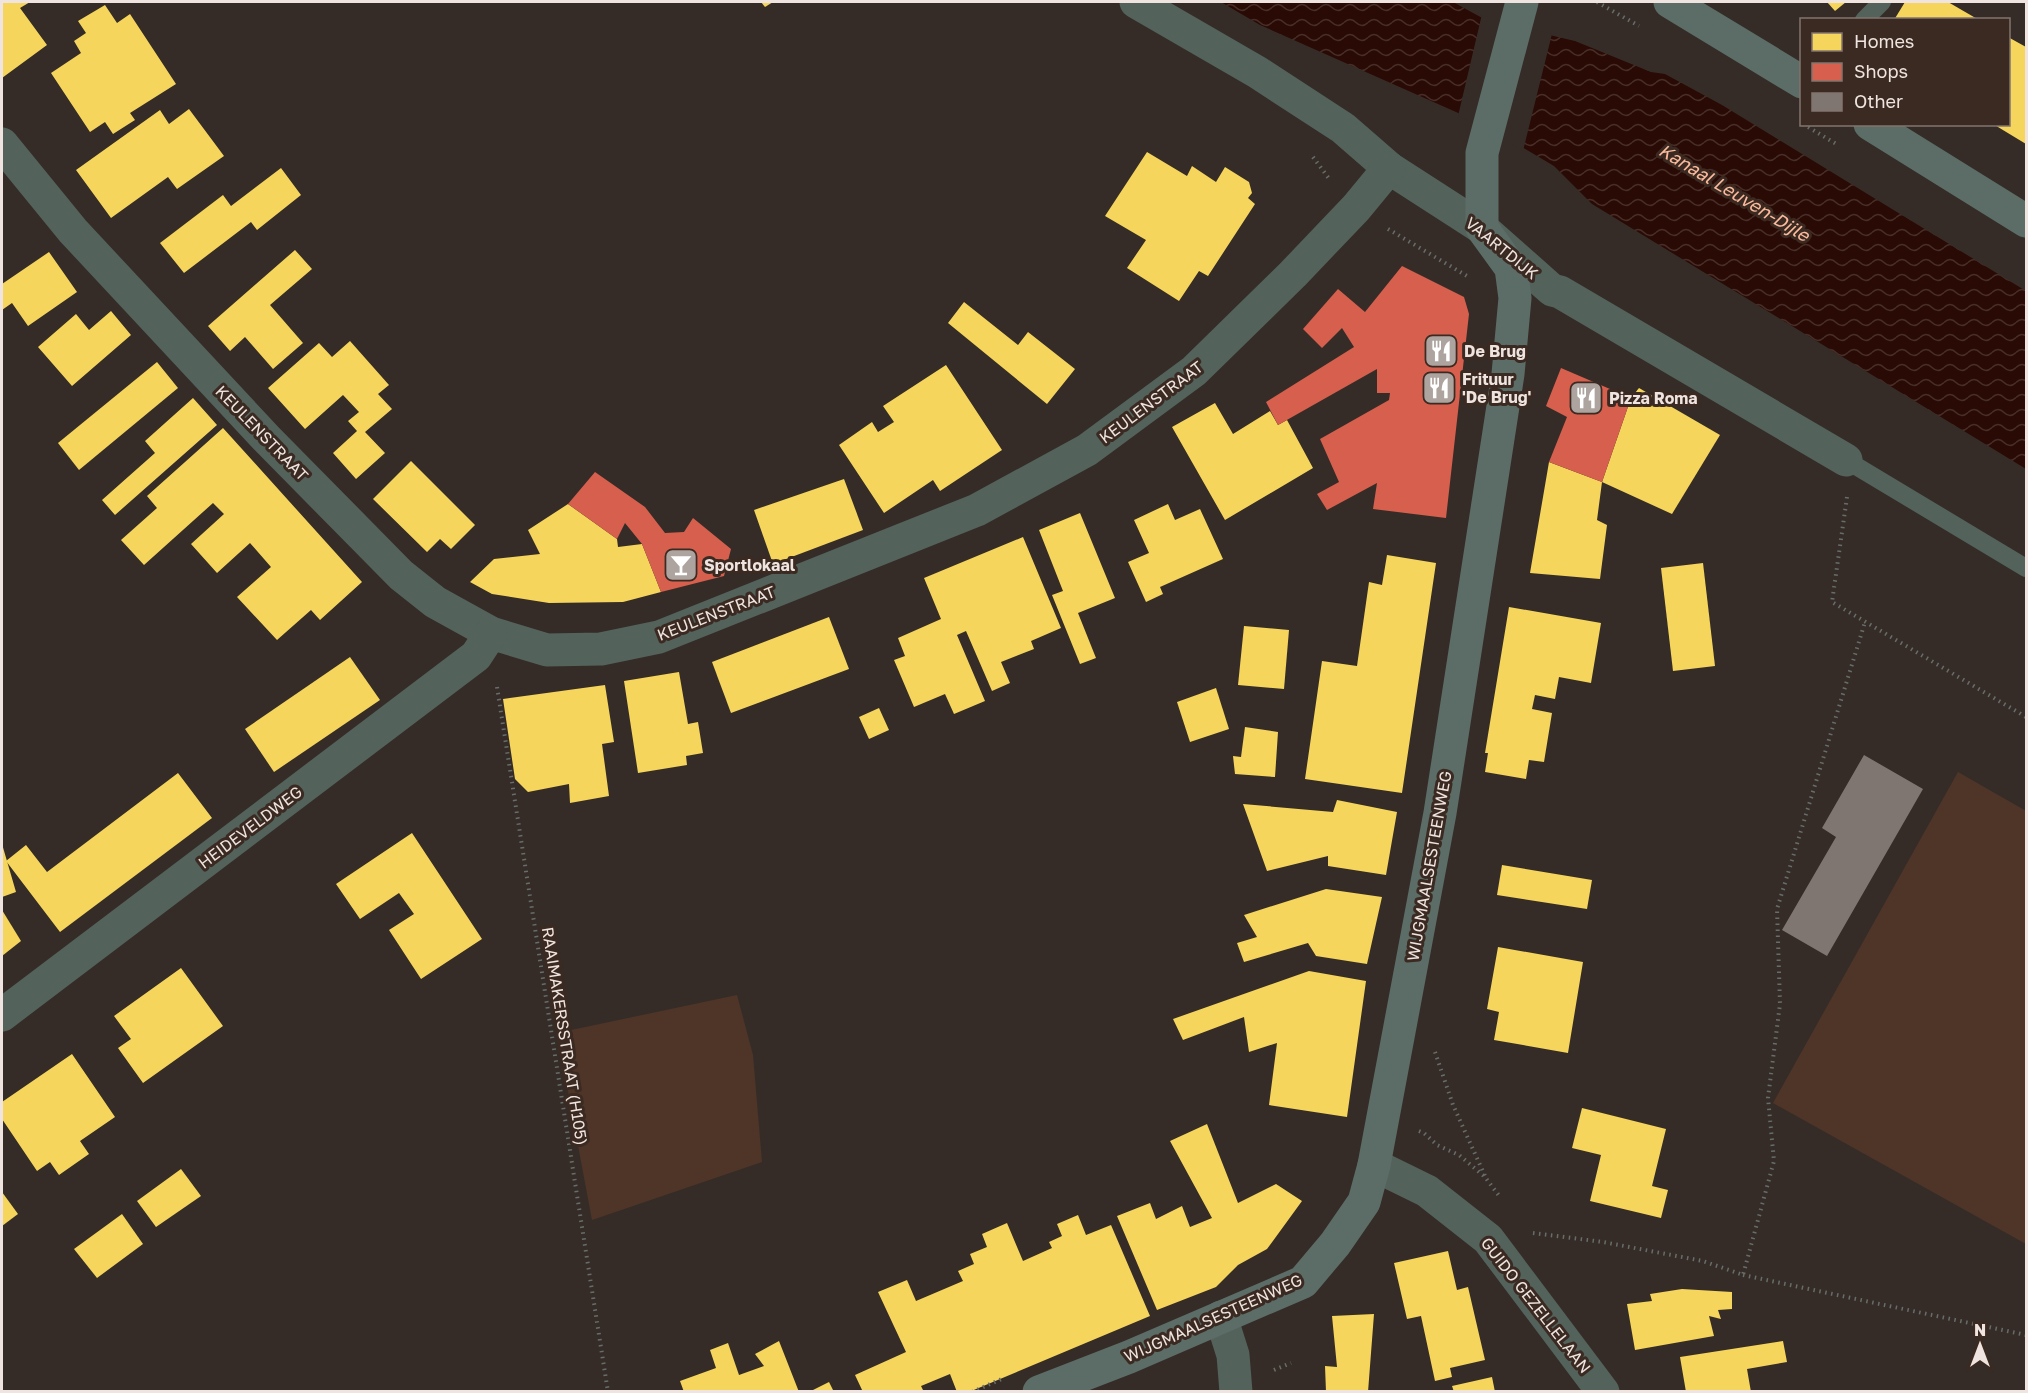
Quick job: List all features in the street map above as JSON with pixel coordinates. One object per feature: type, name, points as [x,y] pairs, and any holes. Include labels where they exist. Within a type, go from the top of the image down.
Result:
[{"type":"street","name":"VAARTDIJK","points":[[1136,2],[1257,72],[1343,128],[1389,168],[1482,228],[1552,290],[1560,292],[1846,460]]},
{"type":"street","points":[[1482,228],[1482,153],[1522,2]]},
{"type":"street","points":[[1670,2],[1800,81]]},
{"type":"street","points":[[1873,126],[2026,221]]},
{"type":"street","name":"KEULENSTRAAT","points":[[2,144],[81,240],[266,438],[401,575],[435,602],[491,633],[547,650],[601,649],[659,637],[976,510],[1087,450],[1194,372],[1301,266],[1356,208],[1389,168]]},
{"type":"street","name":"WIJGMAALSESTEENWEG","points":[[1039,1392],[1129,1357],[1303,1282],[1335,1244],[1364,1202],[1374,1165],[1440,813],[1508,374],[1515,298],[1511,268],[1482,228]]},
{"type":"street","name":"HEIDEVELDWEG","points":[[2,1015],[476,656],[491,633]]},
{"type":"street","name":"GUIDO GEZELLELAAN","points":[[1374,1165],[1427,1191],[1488,1239],[1603,1392]]},
{"type":"street","points":[[1221,1317],[1233,1355],[1236,1392]]},
{"type":"lane","points":[[1866,18],[1882,2]]},
{"type":"lane","points":[[1846,460],[2026,568]]},
{"type":"path","points":[[1386,228],[1474,280]]},
{"type":"path","points":[[1846,460],[1847,501],[1832,602],[2026,717]]},
{"type":"path","points":[[1743,1275],[1774,1161],[1768,1098],[1780,1004],[1777,909],[1865,622]]},
{"type":"path","name":"RAAIMAKERSSTRAAT (H105)","points":[[497,685],[608,1392]]},
{"type":"path","points":[[1432,1041],[1453,1105],[1485,1177]]},
{"type":"path","points":[[1488,1239],[1532,1233],[1603,1242],[1703,1261],[1743,1275],[2026,1335]]},
{"type":"shaded area","points":[[1958,772],[2026,811],[2026,1244],[1773,1103]]},
{"type":"shaded area","points":[[737,995],[753,1055],[762,1162],[592,1220],[557,1033]]},
{"type":"water","name":"Kanaal Leuven-Dijle","points":[[1221,2],[1453,2],[1486,20],[1575,41],[1651,72],[1665,74],[1722,105],[2026,291],[2026,469],[1592,204],[1554,166],[1483,124],[1260,25]]},
{"type":"pier","points":[[1482,14],[1552,34],[1523,151],[1482,126],[1458,116]]},
{"type":"building: Homes","points":[[2,2],[30,2],[20,8],[47,45],[2,78]]},
{"type":"building: Homes","points":[[761,2],[773,2],[765,7]]},
{"type":"building: Homes","points":[[1827,2],[1846,2],[1835,11]]},
{"type":"building: Homes","points":[[1905,2],[1948,2],[1976,18],[1895,18]]},
{"type":"building: Homes","points":[[105,5],[117,23],[130,14],[176,84],[130,113],[135,120],[113,134],[105,122],[90,132],[51,73],[81,53],[74,41],[86,33],[78,21]]},
{"type":"building: Homes","points":[[2010,38],[2026,47],[2026,144],[1996,126],[2010,126]]},
{"type":"building: Homes","points":[[189,109],[224,156],[177,189],[168,177],[111,218],[76,170],[160,110],[169,124]]},
{"type":"building: Homes","points":[[1147,152],[1187,176],[1192,166],[1216,182],[1225,167],[1249,182],[1252,193],[1248,198],[1255,204],[1208,276],[1199,271],[1179,301],[1127,268],[1146,240],[1105,216]]},
{"type":"building: Homes","points":[[281,168],[301,195],[257,230],[251,222],[184,273],[160,243],[223,195],[231,206]]},
{"type":"building: Homes","points":[[295,250],[312,269],[270,305],[303,343],[273,369],[245,337],[230,351],[208,326]]},
{"type":"building: Homes","points":[[49,252],[77,292],[28,326],[12,303],[2,310],[2,284]]},
{"type":"building: Homes","points":[[964,302],[1018,345],[1028,332],[1075,369],[1047,404],[948,323]]},
{"type":"building: Homes","points":[[111,311],[131,335],[72,386],[38,347],[76,314],[89,330]]},
{"type":"building: Homes","points":[[350,341],[389,385],[378,394],[392,409],[365,432],[385,453],[356,479],[333,453],[357,431],[348,421],[359,412],[343,395],[305,429],[268,388],[319,343],[332,357]]},
{"type":"building: Homes","points":[[157,362],[178,388],[79,470],[58,443]]},
{"type":"building: Homes","points":[[946,365],[1002,450],[940,491],[933,480],[884,513],[839,445],[872,422],[878,432],[894,422],[883,406]]},
{"type":"building: Homes","points":[[1639,388],[1720,435],[1672,514],[1602,482],[1631,398]]},
{"type":"building: Homes","points":[[193,398],[217,425],[115,515],[102,500],[155,453],[145,441]]},
{"type":"building: Homes","points":[[1215,403],[1233,434],[1270,411],[1278,425],[1287,420],[1313,468],[1225,520],[1172,427]]},
{"type":"building: Homes","points":[[223,428],[362,582],[320,620],[311,610],[277,640],[237,597],[271,567],[250,543],[217,573],[191,544],[224,514],[213,503],[144,565],[121,540],[157,508],[147,496]]},
{"type":"building: Homes","points":[[411,461],[475,525],[451,549],[440,539],[427,552],[373,499]]},
{"type":"building: Homes","points":[[1549,462],[1602,482],[1597,520],[1607,525],[1600,579],[1530,573]]},
{"type":"building: Homes","points":[[844,479],[863,530],[773,564],[754,510]]},
{"type":"building: Homes","points":[[568,504],[617,539],[618,547],[642,544],[661,592],[623,602],[549,603],[492,594],[470,582],[494,559],[540,554],[528,530]]},
{"type":"building: Homes","points":[[1168,504],[1175,520],[1200,509],[1223,559],[1160,587],[1163,594],[1146,602],[1128,562],[1149,553],[1134,520]]},
{"type":"building: Homes","points":[[1080,513],[1115,598],[1078,613],[1096,658],[1080,664],[1052,595],[1063,591],[1039,530]]},
{"type":"building: Homes","points":[[1023,537],[1061,628],[1031,641],[1034,649],[1001,662],[1010,683],[992,691],[966,631],[957,635],[985,701],[954,714],[945,694],[914,707],[894,660],[905,656],[898,638],[941,619],[924,578]]},
{"type":"building: Homes","points":[[1387,555],[1436,563],[1402,793],[1305,779],[1322,661],[1357,666],[1369,582],[1382,585]]},
{"type":"building: Homes","points":[[1703,563],[1715,666],[1673,671],[1661,568]]},
{"type":"building: Homes","points":[[1509,607],[1601,623],[1591,683],[1559,677],[1555,699],[1535,695],[1532,709],[1552,713],[1544,762],[1529,760],[1526,779],[1485,772],[1488,753],[1485,753]]},
{"type":"building: Homes","points":[[829,617],[849,669],[731,713],[712,662]]},
{"type":"building: Homes","points":[[1244,626],[1289,630],[1284,689],[1238,685]]},
{"type":"building: Homes","points":[[350,657],[380,700],[274,772],[245,729]]},
{"type":"building: Homes","points":[[679,672],[688,724],[698,722],[703,753],[686,756],[687,765],[638,773],[624,681]]},
{"type":"building: Homes","points":[[605,685],[614,742],[602,744],[609,796],[570,803],[569,784],[528,792],[515,779],[503,699]]},
{"type":"building: Homes","points":[[1216,688],[1229,729],[1190,742],[1177,702]]},
{"type":"building: Homes","points":[[879,708],[889,730],[869,739],[859,717]]},
{"type":"building: Homes","points":[[1245,727],[1278,732],[1275,777],[1235,774],[1233,756],[1241,757]]},
{"type":"building: Homes","points":[[178,773],[212,818],[60,932],[6,861],[26,845],[47,872]]},
{"type":"building: Homes","points":[[1337,800],[1397,812],[1386,875],[1328,866],[1328,856],[1267,871],[1243,804],[1333,812]]},
{"type":"building: Homes","points":[[412,833],[482,939],[421,979],[389,930],[414,914],[399,893],[360,919],[336,884]]},
{"type":"building: Homes","points":[[2,844],[16,892],[2,897]]},
{"type":"building: Homes","points":[[1502,865],[1592,880],[1587,909],[1497,895]]},
{"type":"building: Homes","points":[[1326,889],[1382,897],[1367,964],[1316,956],[1308,943],[1244,962],[1237,943],[1257,937],[1244,915]]},
{"type":"building: Homes","points":[[2,910],[21,941],[2,956]]},
{"type":"building: Homes","points":[[1498,947],[1583,962],[1568,1053],[1494,1040],[1499,1012],[1487,1009]]},
{"type":"building: Homes","points":[[181,968],[223,1026],[143,1083],[118,1048],[131,1039],[114,1016]]},
{"type":"building: Homes","points":[[1309,971],[1366,981],[1347,1117],[1269,1105],[1277,1043],[1249,1052],[1244,1017],[1183,1040],[1173,1019]]},
{"type":"building: Homes","points":[[72,1054],[115,1117],[80,1141],[89,1154],[59,1175],[50,1162],[37,1171],[2,1119],[2,1102]]},
{"type":"building: Homes","points":[[1582,1108],[1666,1129],[1652,1186],[1668,1190],[1661,1218],[1590,1201],[1601,1155],[1572,1148]]},
{"type":"building: Homes","points":[[1207,1124],[1238,1203],[1276,1184],[1302,1201],[1267,1249],[1238,1265],[1216,1287],[1157,1310],[1117,1216],[1150,1203],[1156,1219],[1182,1206],[1190,1227],[1212,1218],[1170,1141]]},
{"type":"building: Homes","points":[[181,1169],[201,1196],[156,1227],[137,1201]]},
{"type":"building: Homes","points":[[2,1192],[18,1214],[2,1226]]},
{"type":"building: Homes","points":[[122,1214],[143,1244],[97,1278],[74,1249]]},
{"type":"building: Homes","points":[[1078,1215],[1086,1235],[1111,1225],[1150,1316],[969,1392],[957,1392],[950,1374],[921,1386],[924,1392],[863,1392],[855,1375],[906,1352],[878,1292],[907,1280],[916,1301],[963,1281],[958,1271],[974,1264],[970,1254],[987,1247],[982,1234],[1007,1223],[1023,1261],[1052,1248],[1049,1242],[1062,1236],[1057,1224]]},
{"type":"building: Homes","points":[[1448,1251],[1457,1290],[1468,1287],[1485,1360],[1450,1368],[1452,1377],[1435,1381],[1421,1316],[1407,1319],[1394,1263]]},
{"type":"building: Homes","points":[[1682,1289],[1732,1292],[1732,1309],[1718,1310],[1721,1319],[1709,1316],[1714,1336],[1635,1350],[1627,1304],[1652,1301],[1650,1294]]},
{"type":"building: Homes","points":[[1374,1314],[1368,1392],[1326,1392],[1325,1366],[1337,1367],[1332,1316]]},
{"type":"building: Homes","points":[[779,1341],[799,1392],[684,1392],[680,1381],[716,1368],[710,1350],[728,1343],[739,1375],[764,1366],[755,1354]]},
{"type":"building: Homes","points":[[1783,1341],[1787,1362],[1747,1369],[1751,1392],[1686,1392],[1680,1357]]},
{"type":"building: Homes","points":[[1492,1377],[1495,1392],[1454,1392],[1452,1386]]},
{"type":"building: Homes","points":[[829,1382],[834,1392],[809,1392]]},
{"type":"building: Shops","points":[[1402,266],[1464,297],[1469,314],[1446,518],[1373,509],[1377,483],[1327,510],[1317,494],[1339,482],[1320,439],[1389,400],[1390,393],[1377,393],[1377,369],[1278,425],[1266,402],[1354,347],[1342,328],[1322,348],[1303,329],[1338,289],[1365,312]]},
{"type":"building: Shops","points":[[1561,368],[1631,398],[1602,482],[1549,462],[1567,417],[1546,406]]},
{"type":"building: Shops","points":[[595,472],[645,507],[665,533],[684,532],[693,518],[731,549],[724,576],[661,592],[642,544],[625,523],[617,539],[568,504]]},
{"type":"building: Other","points":[[1864,755],[1923,789],[1827,956],[1782,930],[1836,837],[1822,828]]},
{"type":"place","name":"De Brug","points":[[1441,351]]},
{"type":"place","name":"Frituur 'De Brug'","points":[[1439,388]]},
{"type":"place","name":"Pizza Roma","points":[[1586,398]]},
{"type":"place","name":"Sportlokaal","points":[[681,565]]}]
